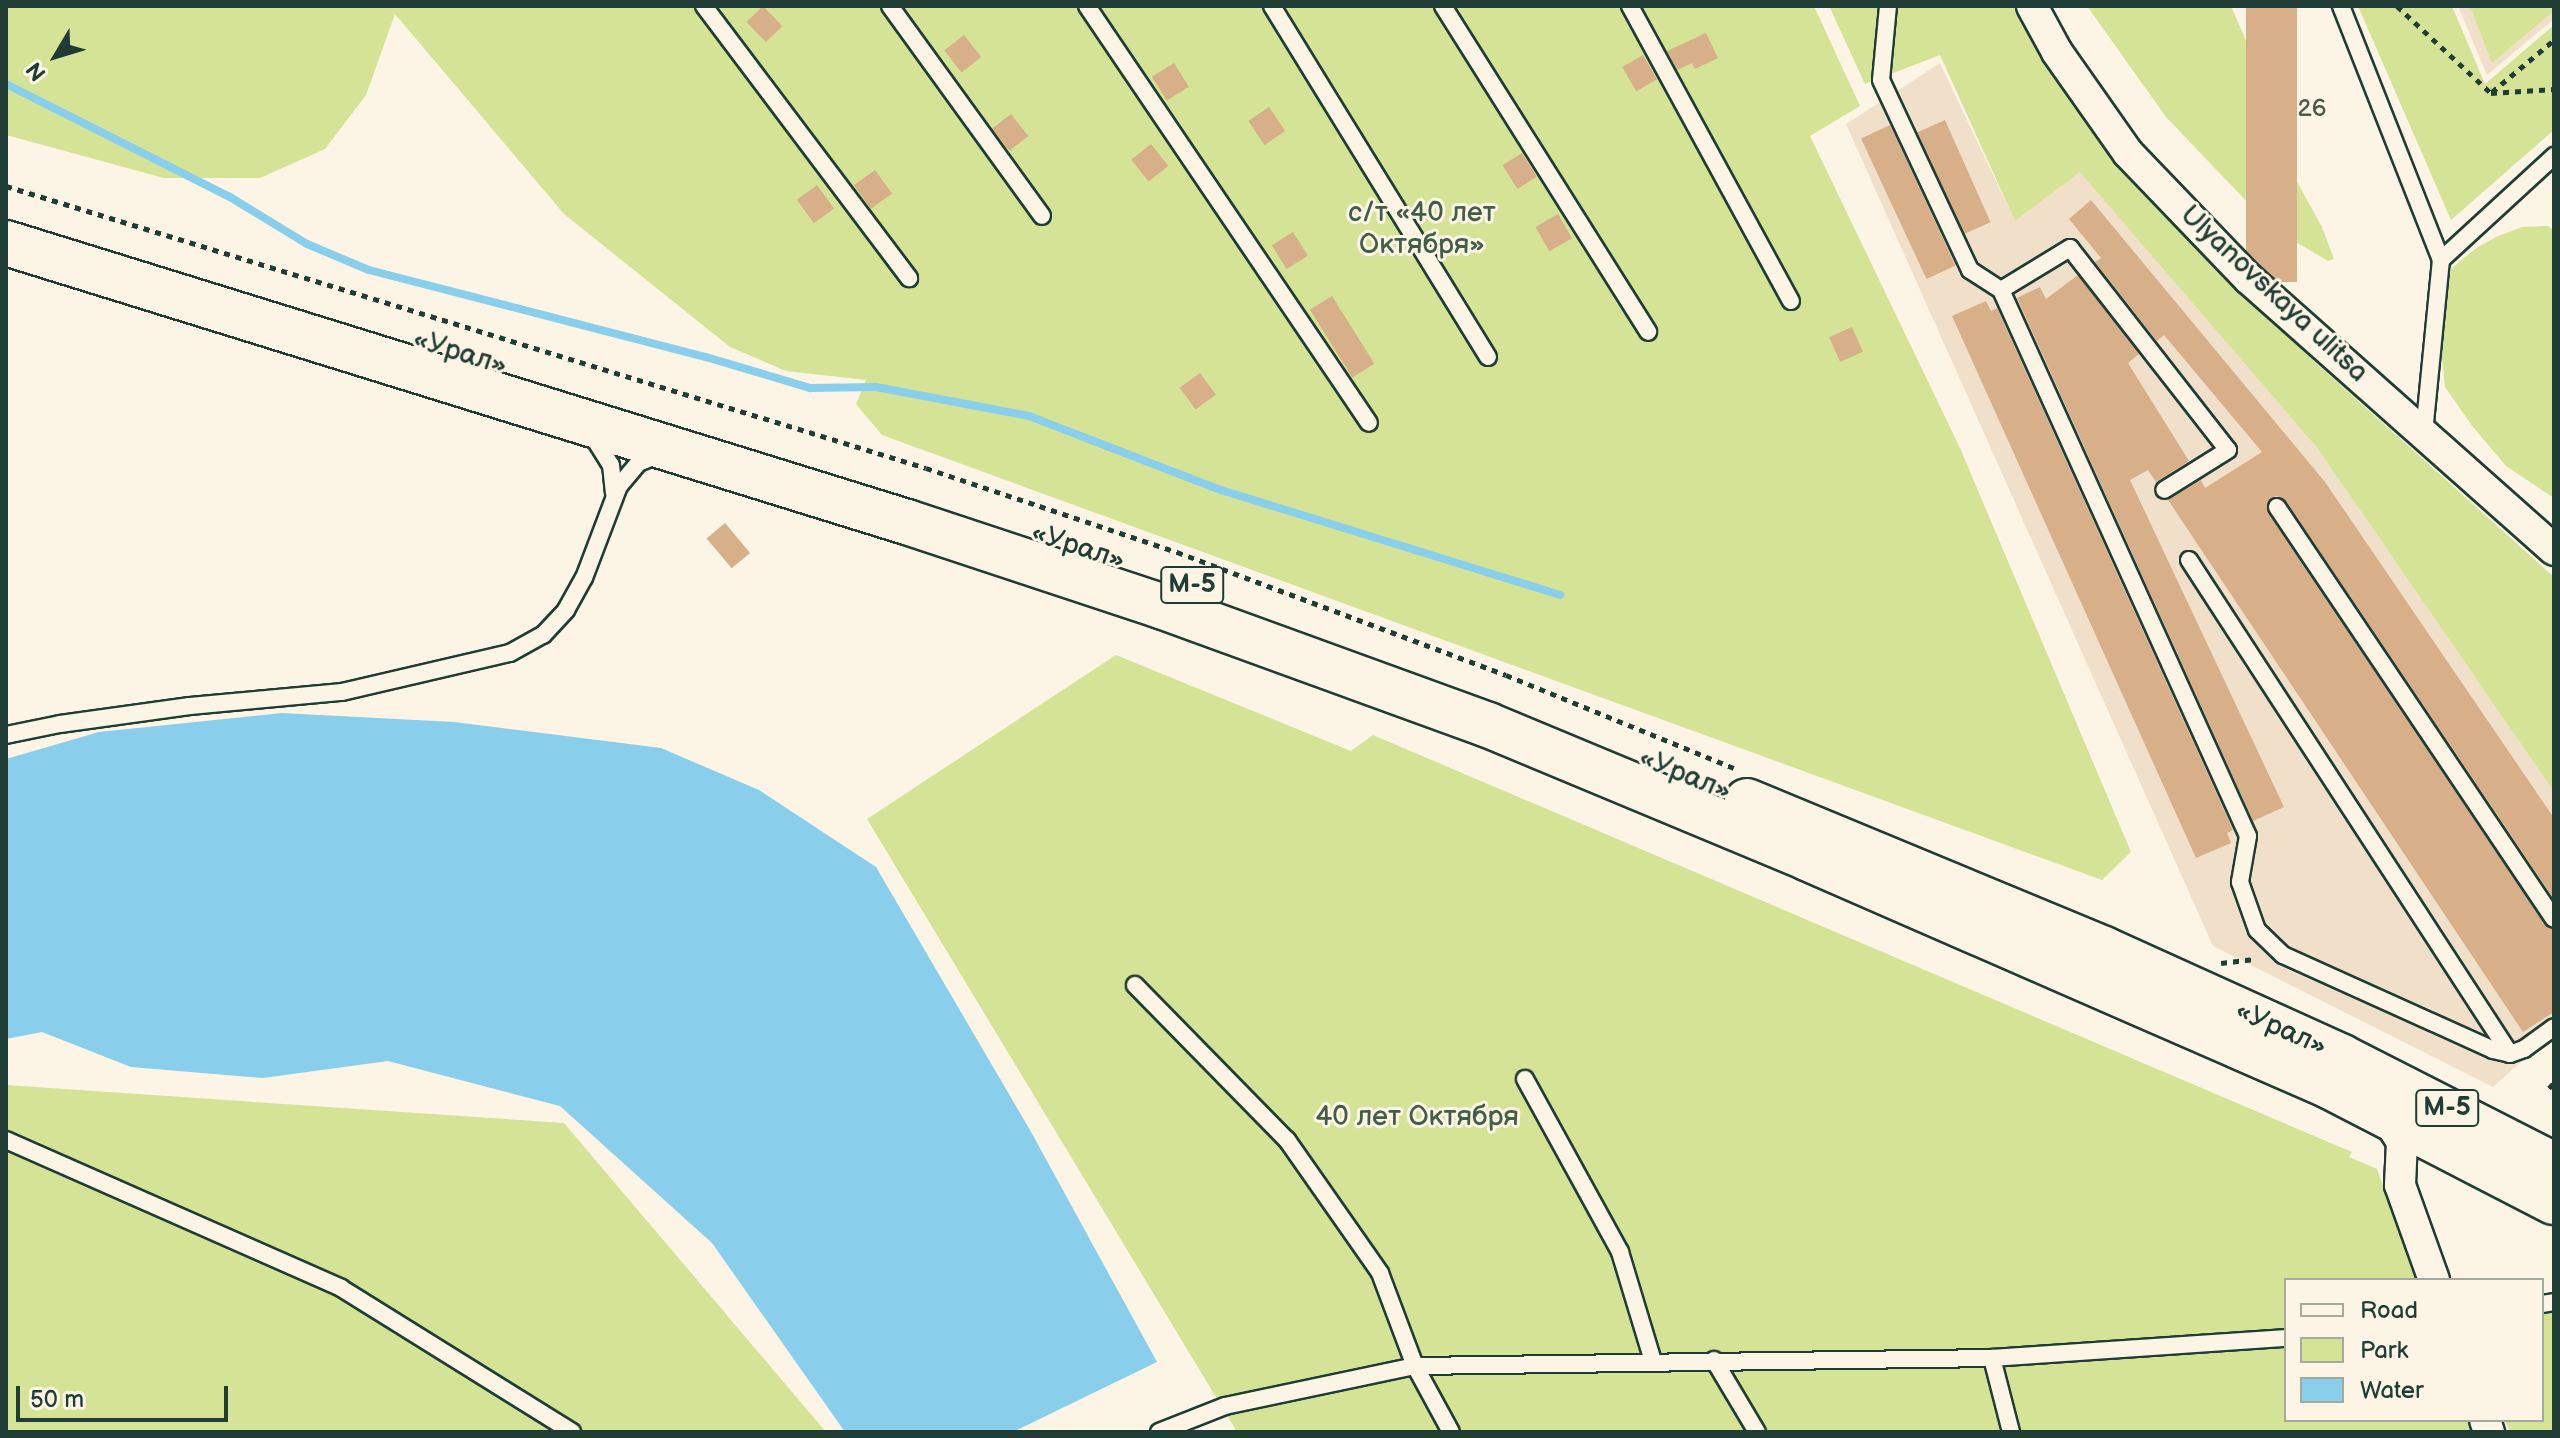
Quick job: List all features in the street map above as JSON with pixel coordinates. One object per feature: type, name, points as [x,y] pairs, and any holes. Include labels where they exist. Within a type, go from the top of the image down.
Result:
[{"type":"highway","name":"«Урал»","points":[[6,212],[918,494],[1169,577],[1514,704],[2104,949],[2336,1071]]},
{"type":"highway","name":"«Урал»","points":[[6,243],[686,454],[1161,606],[1488,725],[1807,858],[2336,1071]]},
{"type":"highway","name":"М-5","points":[[2336,1071],[2382,1111],[2451,1146],[2549,1175]]},
{"type":"highway","name":"М-5","points":[[2336,1071],[2549,1175]]},
{"type":"street","name":"Ulyanovskaya ulitsa","points":[[2032,6],[2057,52],[2128,153],[2249,279],[2554,550]]},
{"type":"street","points":[[2382,1111],[2391,1120],[2402,1142],[2402,1194],[2433,1278]]},
{"type":"street","points":[[2401,1175],[2409,1159],[2422,1148],[2435,1144],[2451,1146]]},
{"type":"lane","points":[[704,6],[909,278]]},
{"type":"lane","points":[[890,6],[1042,216]]},
{"type":"lane","points":[[1087,6],[1369,423]]},
{"type":"lane","points":[[1272,6],[1488,357]]},
{"type":"lane","points":[[1443,6],[1648,332]]},
{"type":"lane","points":[[1630,6],[1791,301]]},
{"type":"lane","points":[[1888,6],[1881,80],[1970,270],[2001,290],[2248,836],[2240,882],[2257,930],[2283,955],[2472,1041],[2510,1054],[2524,1049],[2554,1027]]},
{"type":"lane","points":[[2341,6],[2441,260],[2424,433]]},
{"type":"lane","points":[[2441,260],[2554,156]]},
{"type":"lane","points":[[2001,290],[2070,248],[2228,450],[2164,490]]},
{"type":"lane","points":[[567,417],[588,431],[607,455],[614,473],[613,499]]},
{"type":"lane","points":[[6,735],[60,724],[190,706],[342,692],[510,653],[543,635],[566,610],[584,578],[613,499],[624,478],[638,463],[657,455],[686,454]]},
{"type":"lane","points":[[2277,507],[2554,919]]},
{"type":"lane","points":[[2189,560],[2510,1054]]},
{"type":"lane","points":[[1135,985],[1287,1140],[1380,1273],[1415,1366],[1451,1432]]},
{"type":"lane","points":[[1525,1079],[1620,1252],[1653,1361]]},
{"type":"lane","points":[[6,1140],[341,1288],[572,1432]]},
{"type":"lane","points":[[1159,1432],[1225,1406],[1415,1366],[1992,1358],[2284,1338]]},
{"type":"lane","points":[[1992,1358],[2011,1432]]},
{"type":"lane","points":[[1714,1360],[1757,1432]]},
{"type":"path","points":[[2397,6],[2491,93],[2554,89]]},
{"type":"path","points":[[2491,93],[2554,40]]},
{"type":"shaded area","points":[[2458,6],[2554,6],[2554,19],[2487,75]]},
{"type":"shaded area","points":[[1940,63],[2015,221],[2080,171],[2318,449],[2554,792],[2554,1033],[2493,1087],[2213,946],[1846,124]]},
{"type":"green space","name":"с/т «40 лет Октября»","points":[[6,6],[1814,6],[1860,106],[1810,136],[1960,448],[2131,852],[2102,880],[882,435],[856,404],[866,380],[786,371],[730,347],[564,214],[395,14],[366,95],[325,149],[260,178],[164,178],[6,135]]},
{"type":"green space","points":[[1829,6],[2022,6],[2111,149],[2316,363],[2554,577],[2554,792],[2318,449],[2080,172],[2015,221],[1940,55],[1865,84]]},
{"type":"green space","points":[[2087,6],[2231,6],[2267,89],[2296,180],[2322,227],[2334,259],[2328,261],[2272,228],[2166,117]]},
{"type":"green space","points":[[2358,6],[2452,6],[2485,84],[2554,25],[2554,130],[2451,220]]},
{"type":"green space","points":[[2470,6],[2554,6],[2554,11],[2492,63]]},
{"type":"green space","points":[[2548,226],[2554,231],[2554,498],[2506,466],[2473,427],[2445,387],[2440,339],[2451,269],[2496,237],[2522,227]]},
{"type":"green space","name":"40 лет Октября","points":[[1116,655],[1351,751],[1373,735],[2352,1152],[2349,1157],[2377,1169],[2416,1278],[2284,1278],[2284,1422],[2468,1422],[2472,1432],[1237,1432],[867,819]]},
{"type":"green space","points":[[6,1085],[564,1123],[826,1432],[6,1432]]},
{"type":"green space","points":[[2554,1312],[2554,1432],[2510,1432],[2506,1422],[2544,1422],[2544,1314]]},
{"type":"water","points":[[282,713],[454,722],[661,748],[759,790],[876,867],[1030,1130],[1157,1362],[1013,1432],[845,1432],[712,1243],[560,1106],[388,1061],[263,1078],[131,1067],[42,1032],[6,1039],[6,759],[99,732]]},
{"type":"building","points":[[763,6],[782,26],[766,42],[746,22]]},
{"type":"building","points":[[2246,6],[2297,6],[2297,282],[2246,282]]},
{"type":"building","points":[[1706,33],[1718,58],[1695,69],[1692,63],[1677,70],[1667,51]]},
{"type":"building","points":[[964,35],[981,57],[962,72],[944,50]]},
{"type":"building","points":[[1643,55],[1657,79],[1636,91],[1622,67]]},
{"type":"building","points":[[1174,63],[1189,87],[1167,101],[1152,77]]},
{"type":"building","points":[[1269,107],[1285,131],[1264,145],[1248,121]]},
{"type":"building","points":[[1011,114],[1028,136],[1009,151],[992,129]]},
{"type":"building","points":[[1945,120],[1991,222],[1963,235],[1918,132]]},
{"type":"building","points":[[1890,125],[1956,265],[1927,279],[1861,139]]},
{"type":"building","points":[[1151,144],[1168,166],[1149,181],[1131,159]]},
{"type":"building","points":[[1522,153],[1537,177],[1517,189],[1502,165]]},
{"type":"building","points":[[875,170],[892,193],[871,209],[854,185]]},
{"type":"building","points":[[817,185],[834,208],[814,223],[797,200]]},
{"type":"building","points":[[2091,200],[2325,482],[2554,818],[2554,899],[2286,501],[2277,496],[2270,498],[2268,513],[2545,925],[2554,930],[2554,1012],[2523,1032],[2168,500],[2201,480],[2205,488],[2262,452],[2164,335],[2157,341],[2095,262],[2101,258],[2069,219]]},
{"type":"building","points":[[1558,214],[1572,238],[1549,251],[1535,227]]},
{"type":"building","points":[[1293,232],[1308,256],[1287,269],[1272,245]]},
{"type":"building","points":[[2078,275],[2139,354],[2128,363],[2189,461],[2156,482],[2148,470],[2130,480],[2284,807],[2253,821],[2017,298],[2040,287],[2046,299]]},
{"type":"building","points":[[1332,296],[1374,364],[1352,378],[1310,310]]},
{"type":"building","points":[[1986,301],[1991,311],[1997,308],[2233,830],[2227,833],[2231,843],[2196,858],[1952,316]]},
{"type":"building","points":[[1852,327],[1863,352],[1840,362],[1829,337]]},
{"type":"building","points":[[1200,373],[1216,395],[1196,410],[1180,388]]},
{"type":"building","points":[[725,523],[750,553],[732,568],[707,538]]},
{"type":"waterway","points":[[6,84],[230,197],[307,244],[369,270],[706,357],[810,388],[876,387],[1029,416],[1221,490],[1560,595]]}]
